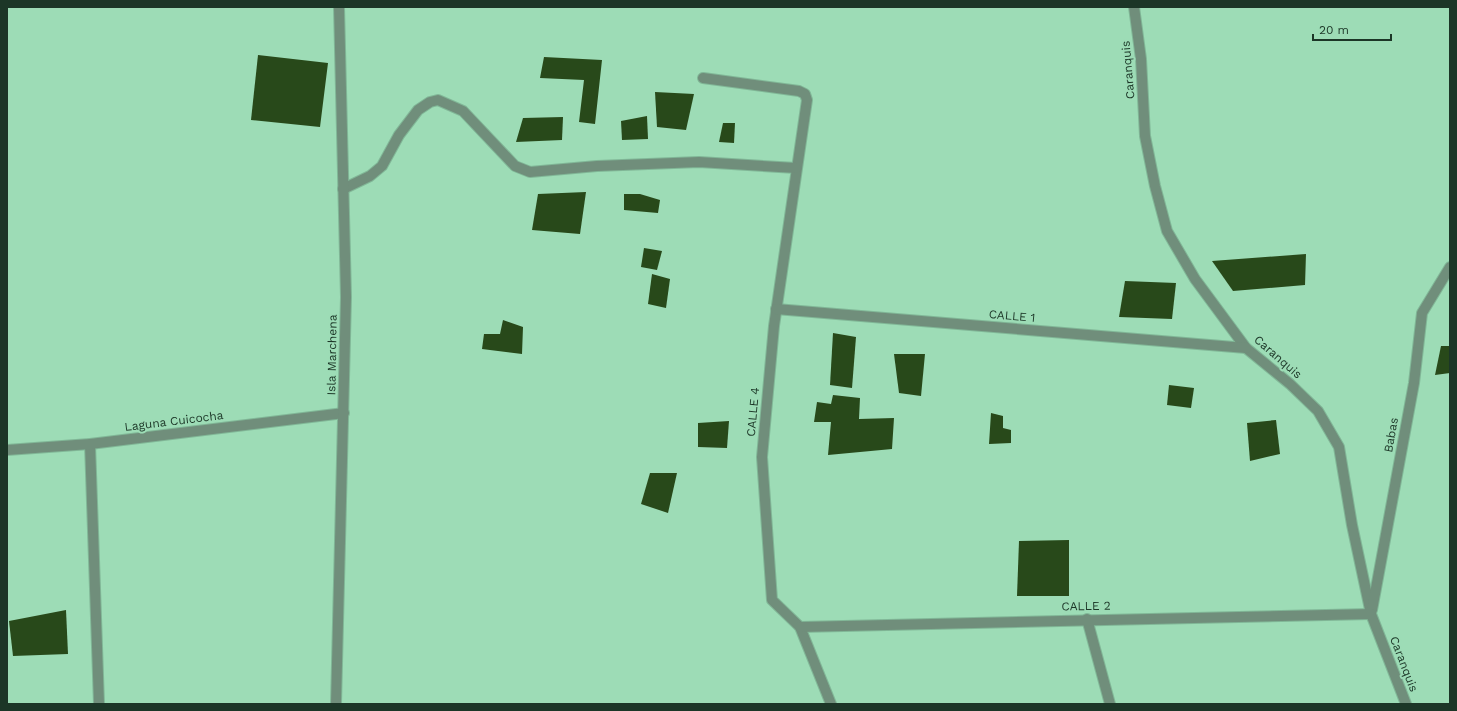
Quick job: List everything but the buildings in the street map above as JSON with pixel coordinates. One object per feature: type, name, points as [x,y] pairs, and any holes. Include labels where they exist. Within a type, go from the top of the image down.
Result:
[{"type":"street","name":"Isla Marchena","points":[[336,704],[346,297],[342,189],[339,7]]},
{"type":"street","name":"Caranquis","points":[[1134,7],[1141,59],[1145,136],[1155,186],[1167,231],[1195,279],[1246,348],[1290,384],[1318,411],[1339,447],[1352,525],[1371,614],[1406,704]]},
{"type":"street","name":"CALLE 4","points":[[703,78],[799,91],[805,94],[807,100],[776,309],[762,457],[772,600],[800,626],[831,704]]},
{"type":"street","points":[[342,189],[370,176],[382,166],[399,135],[418,110],[430,102],[438,100],[464,111],[515,166],[530,172],[597,166],[699,162],[796,168]]},
{"type":"street","name":"Babas","points":[[1371,614],[1414,383],[1422,313],[1450,267]]},
{"type":"street","name":"CALLE 1","points":[[776,309],[1246,348]]},
{"type":"street","name":"Laguna Cuicocha","points":[[7,450],[90,444],[344,413]]},
{"type":"street","points":[[90,444],[99,704]]},
{"type":"street","name":"CALLE 2","points":[[800,626],[1371,614]]},
{"type":"street","points":[[1087,619],[1110,704]]}]
